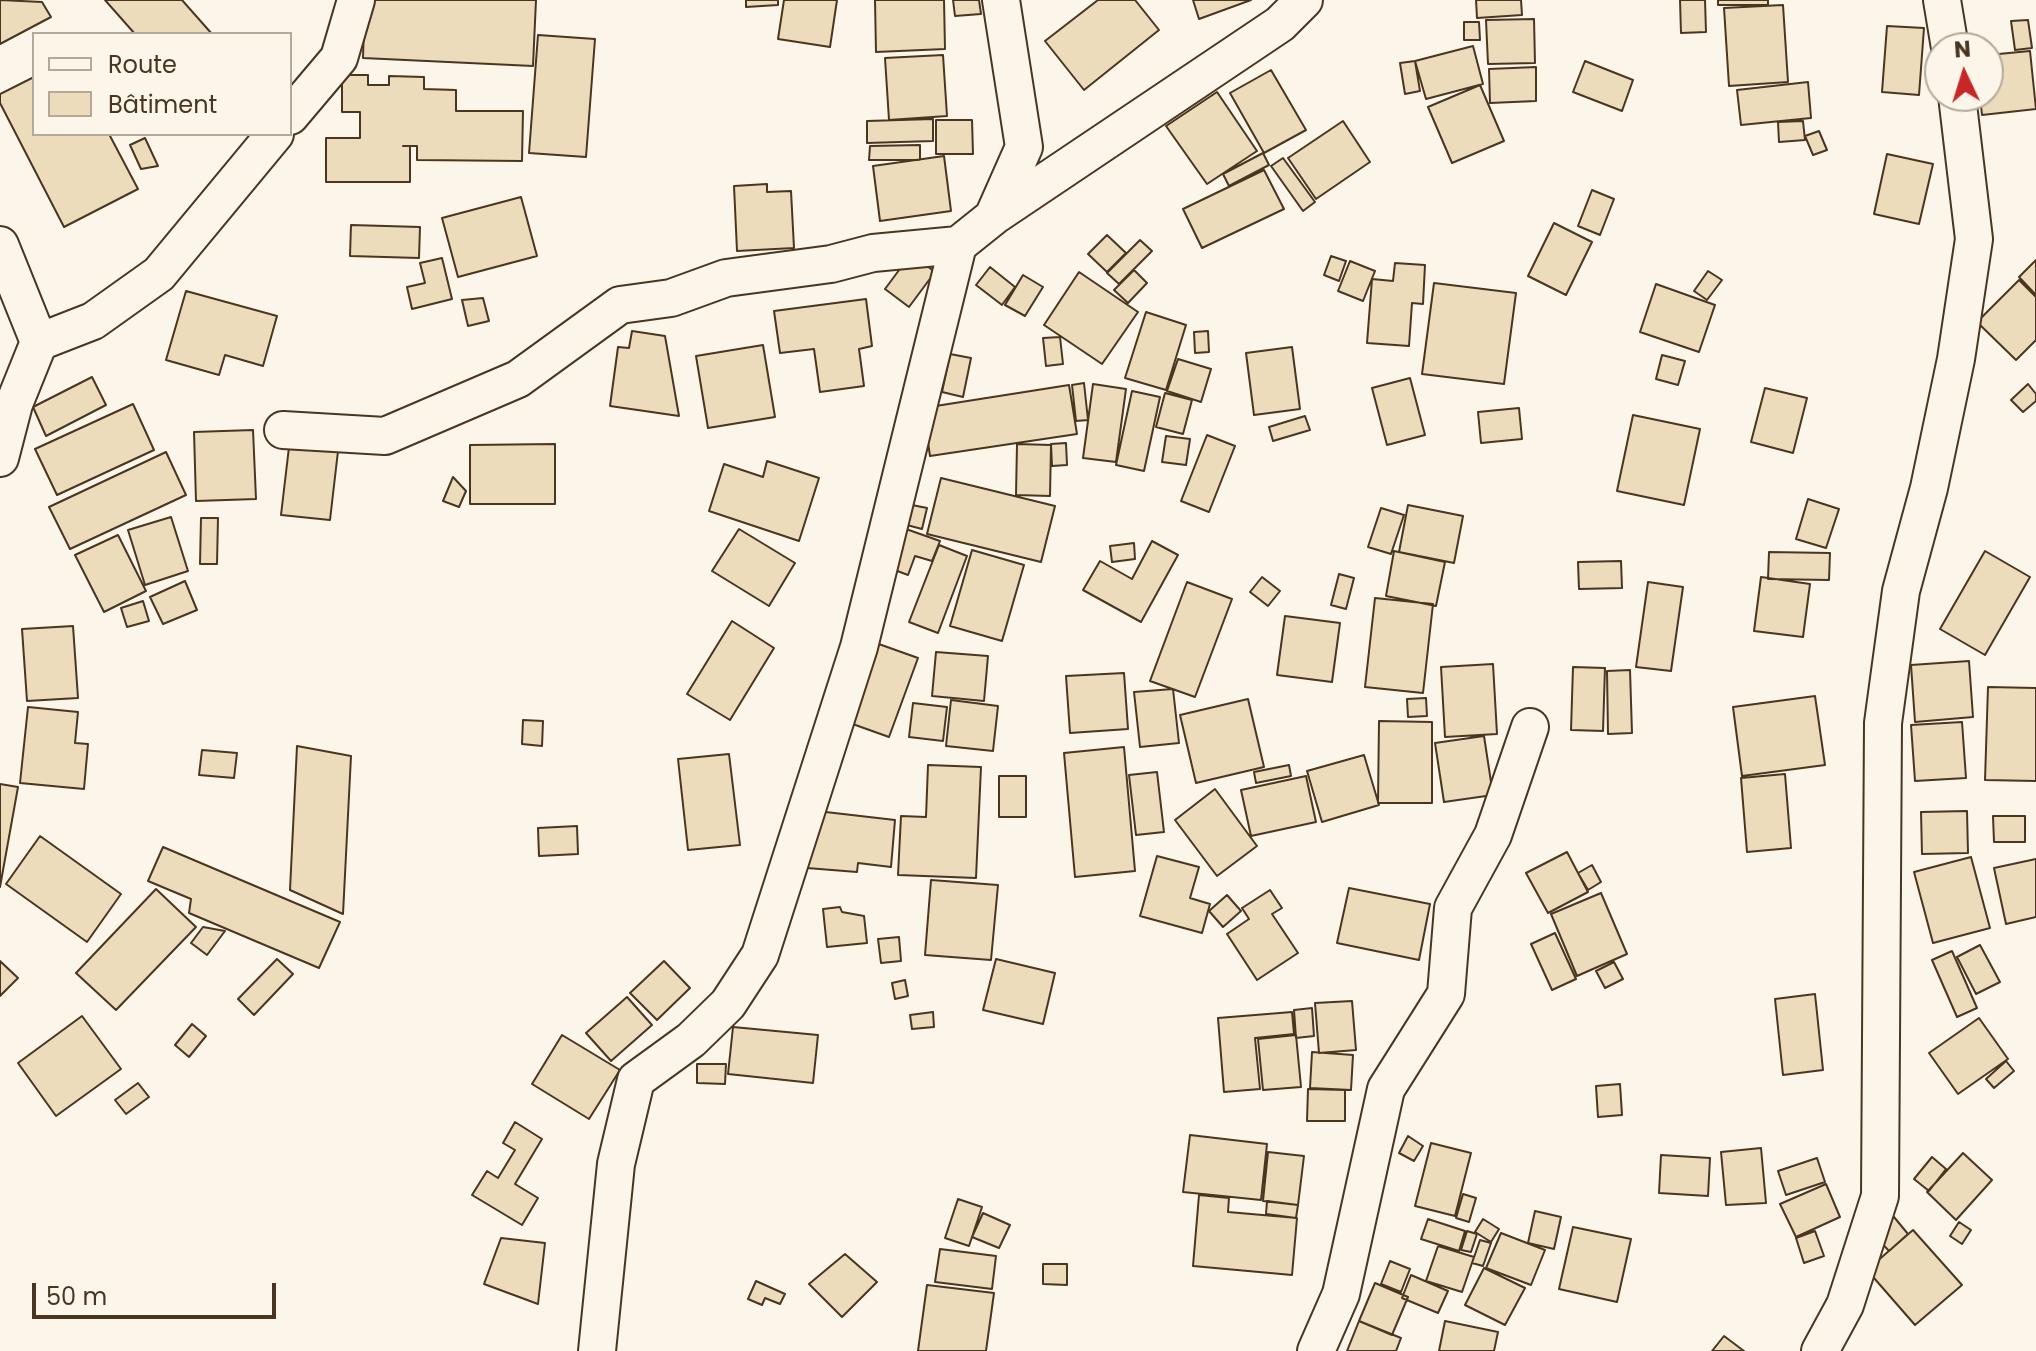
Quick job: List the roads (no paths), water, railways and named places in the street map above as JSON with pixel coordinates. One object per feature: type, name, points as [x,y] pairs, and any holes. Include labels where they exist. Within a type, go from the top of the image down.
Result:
[{"type":"street","points":[[292,114],[339,58],[356,0]]},
{"type":"street","points":[[993,217],[1024,147],[1001,0]]},
{"type":"street","points":[[283,430],[385,436],[518,379],[620,305],[671,298],[726,278],[831,264],[873,253],[958,245],[993,217],[1280,24],[1304,0]]},
{"type":"street","points":[[1942,0],[1947,32]]},
{"type":"street","points":[[1958,0],[1959,32]]},
{"type":"street","points":[[1820,1351],[1845,1305],[1880,1196],[1883,723],[1901,591],[1929,488],[1956,359],[1974,239],[1959,112]]},
{"type":"street","points":[[39,342],[93,321],[159,274],[273,136]]},
{"type":"street","points":[[0,245],[39,342],[14,404],[0,458]]},
{"type":"street","points":[[597,1351],[616,1164],[636,1080],[691,1040],[728,1004],[760,955],[859,647],[958,245]]},
{"type":"street","points":[[1316,1351],[1341,1294],[1386,1089],[1446,994],[1453,908],[1493,835],[1530,727]]}]
